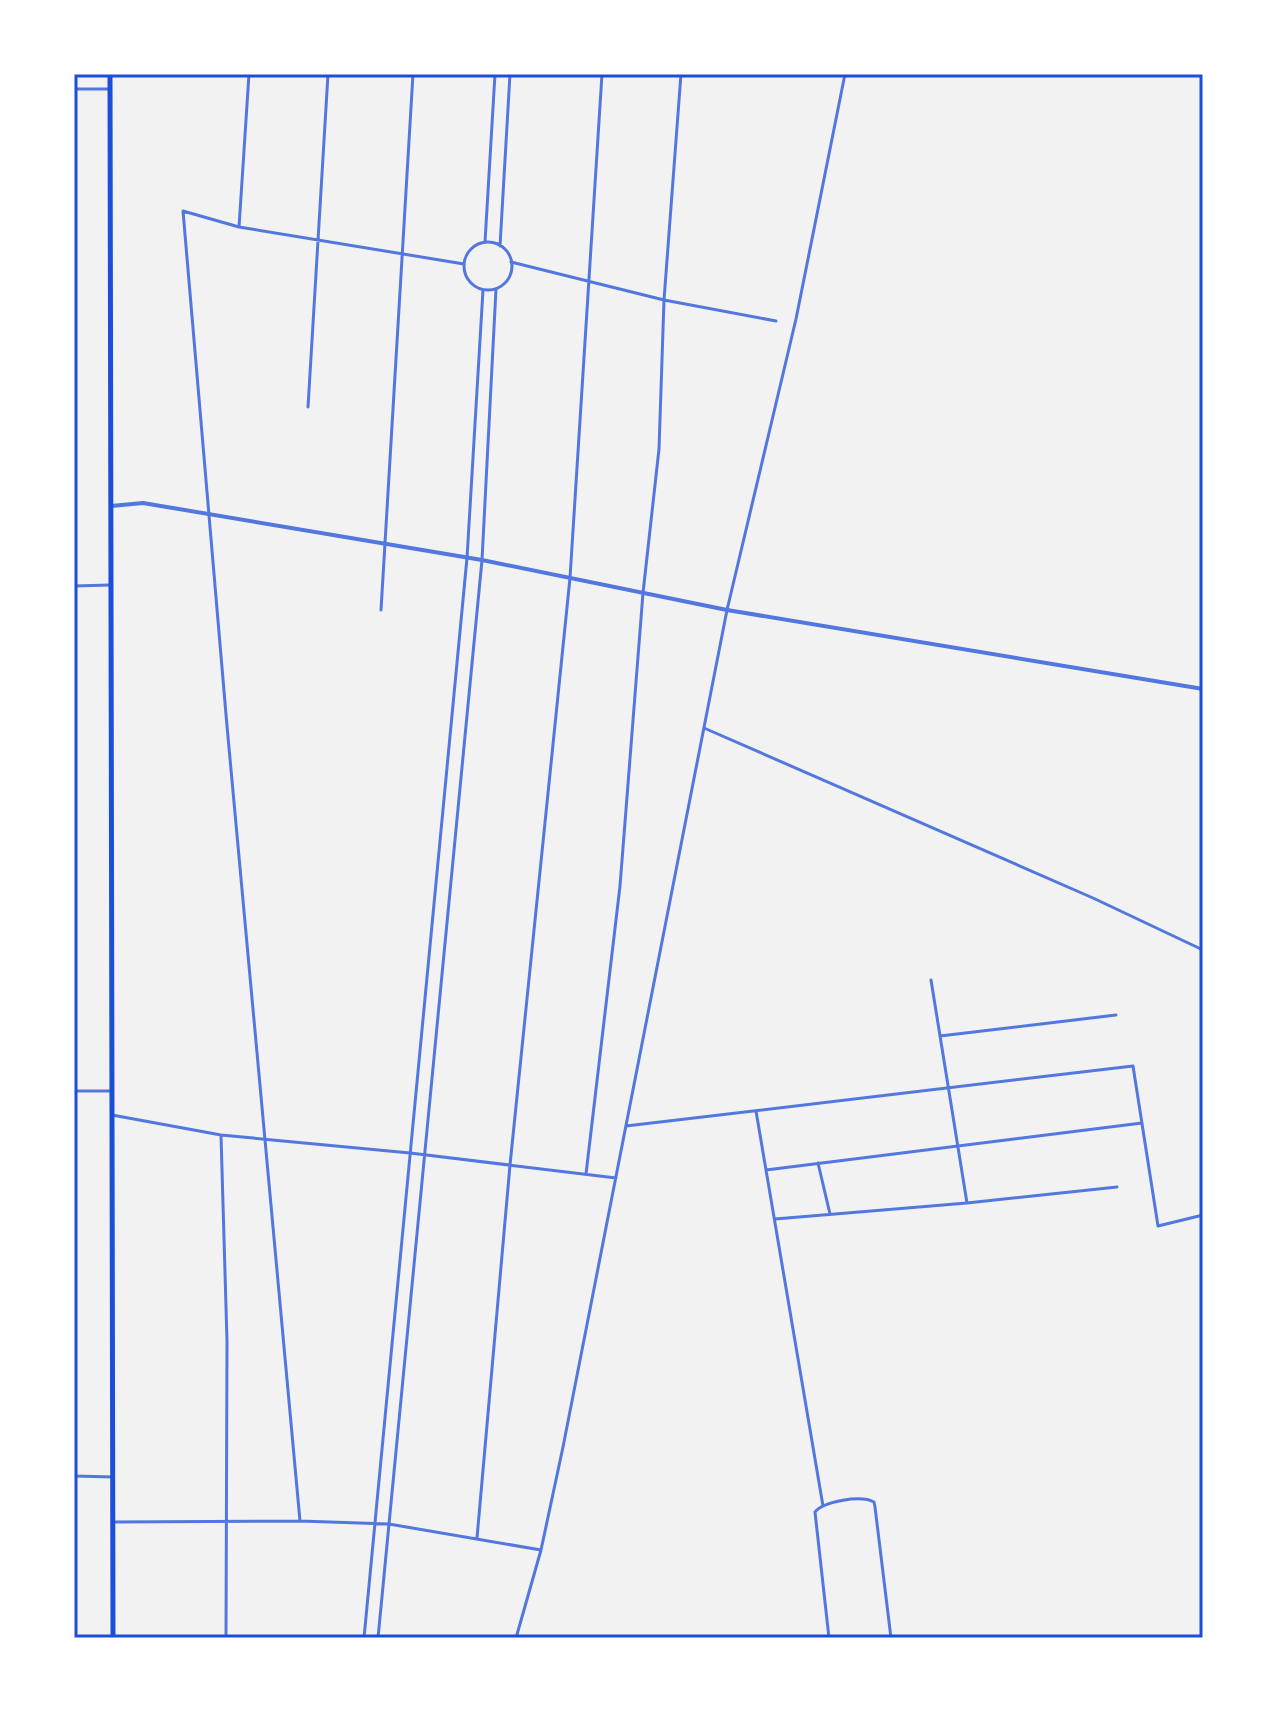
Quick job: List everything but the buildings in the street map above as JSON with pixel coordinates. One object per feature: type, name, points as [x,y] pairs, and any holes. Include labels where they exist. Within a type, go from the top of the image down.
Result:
[{"type":"highway","points":[[110,74],[113,1638]]},
{"type":"street","points":[[239,227],[249,74]]},
{"type":"street","points":[[308,407],[328,74]]},
{"type":"street","points":[[381,610],[413,74]]},
{"type":"street","points":[[485,242],[495,74]]},
{"type":"street","points":[[500,246],[510,74]]},
{"type":"street","points":[[477,1538],[510,1165],[570,578],[602,74]]},
{"type":"street","points":[[586,1174],[620,886],[643,593],[659,449],[664,300],[681,74]]},
{"type":"street","points":[[516,1638],[541,1550],[727,610],[796,319],[845,74]]},
{"type":"street","points":[[74,89],[110,89]]},
{"type":"street","points":[[300,1521],[228,742],[183,211],[239,227],[464,264]]},
{"type":"street","points":[[485,242],[500,246],[509,256],[510,275],[496,289],[483,290],[468,281],[464,264],[473,247],[485,242]]},
{"type":"street","points":[[511,262],[664,300],[776,321]]},
{"type":"street","points":[[378,1638],[482,560],[496,289]]},
{"type":"street","points":[[364,1638],[467,558],[483,290]]},
{"type":"street","points":[[111,506],[143,503],[386,543],[727,610],[1203,689]]},
{"type":"street","points":[[74,586],[111,585]]},
{"type":"street","points":[[704,728],[1093,898],[1203,950]]},
{"type":"street","points":[[931,980],[967,1203]]},
{"type":"street","points":[[940,1036],[1116,1015]]},
{"type":"street","points":[[626,1126],[1133,1066],[1158,1226],[1203,1215]]},
{"type":"street","points":[[74,1091],[112,1092]]},
{"type":"street","points":[[756,1111],[823,1506]]},
{"type":"street","points":[[112,1115],[221,1135],[410,1153],[616,1178]]},
{"type":"street","points":[[766,1170],[1142,1123]]},
{"type":"street","points":[[221,1135],[227,1341],[226,1638]]},
{"type":"street","points":[[818,1163],[830,1214]]},
{"type":"street","points":[[775,1219],[1117,1187]]},
{"type":"street","points":[[74,1476],[113,1477]]},
{"type":"street","points":[[829,1638],[814,1514],[818,1507],[866,1498],[874,1502],[891,1638]]},
{"type":"street","points":[[113,1522],[375,1523],[541,1550]]}]
